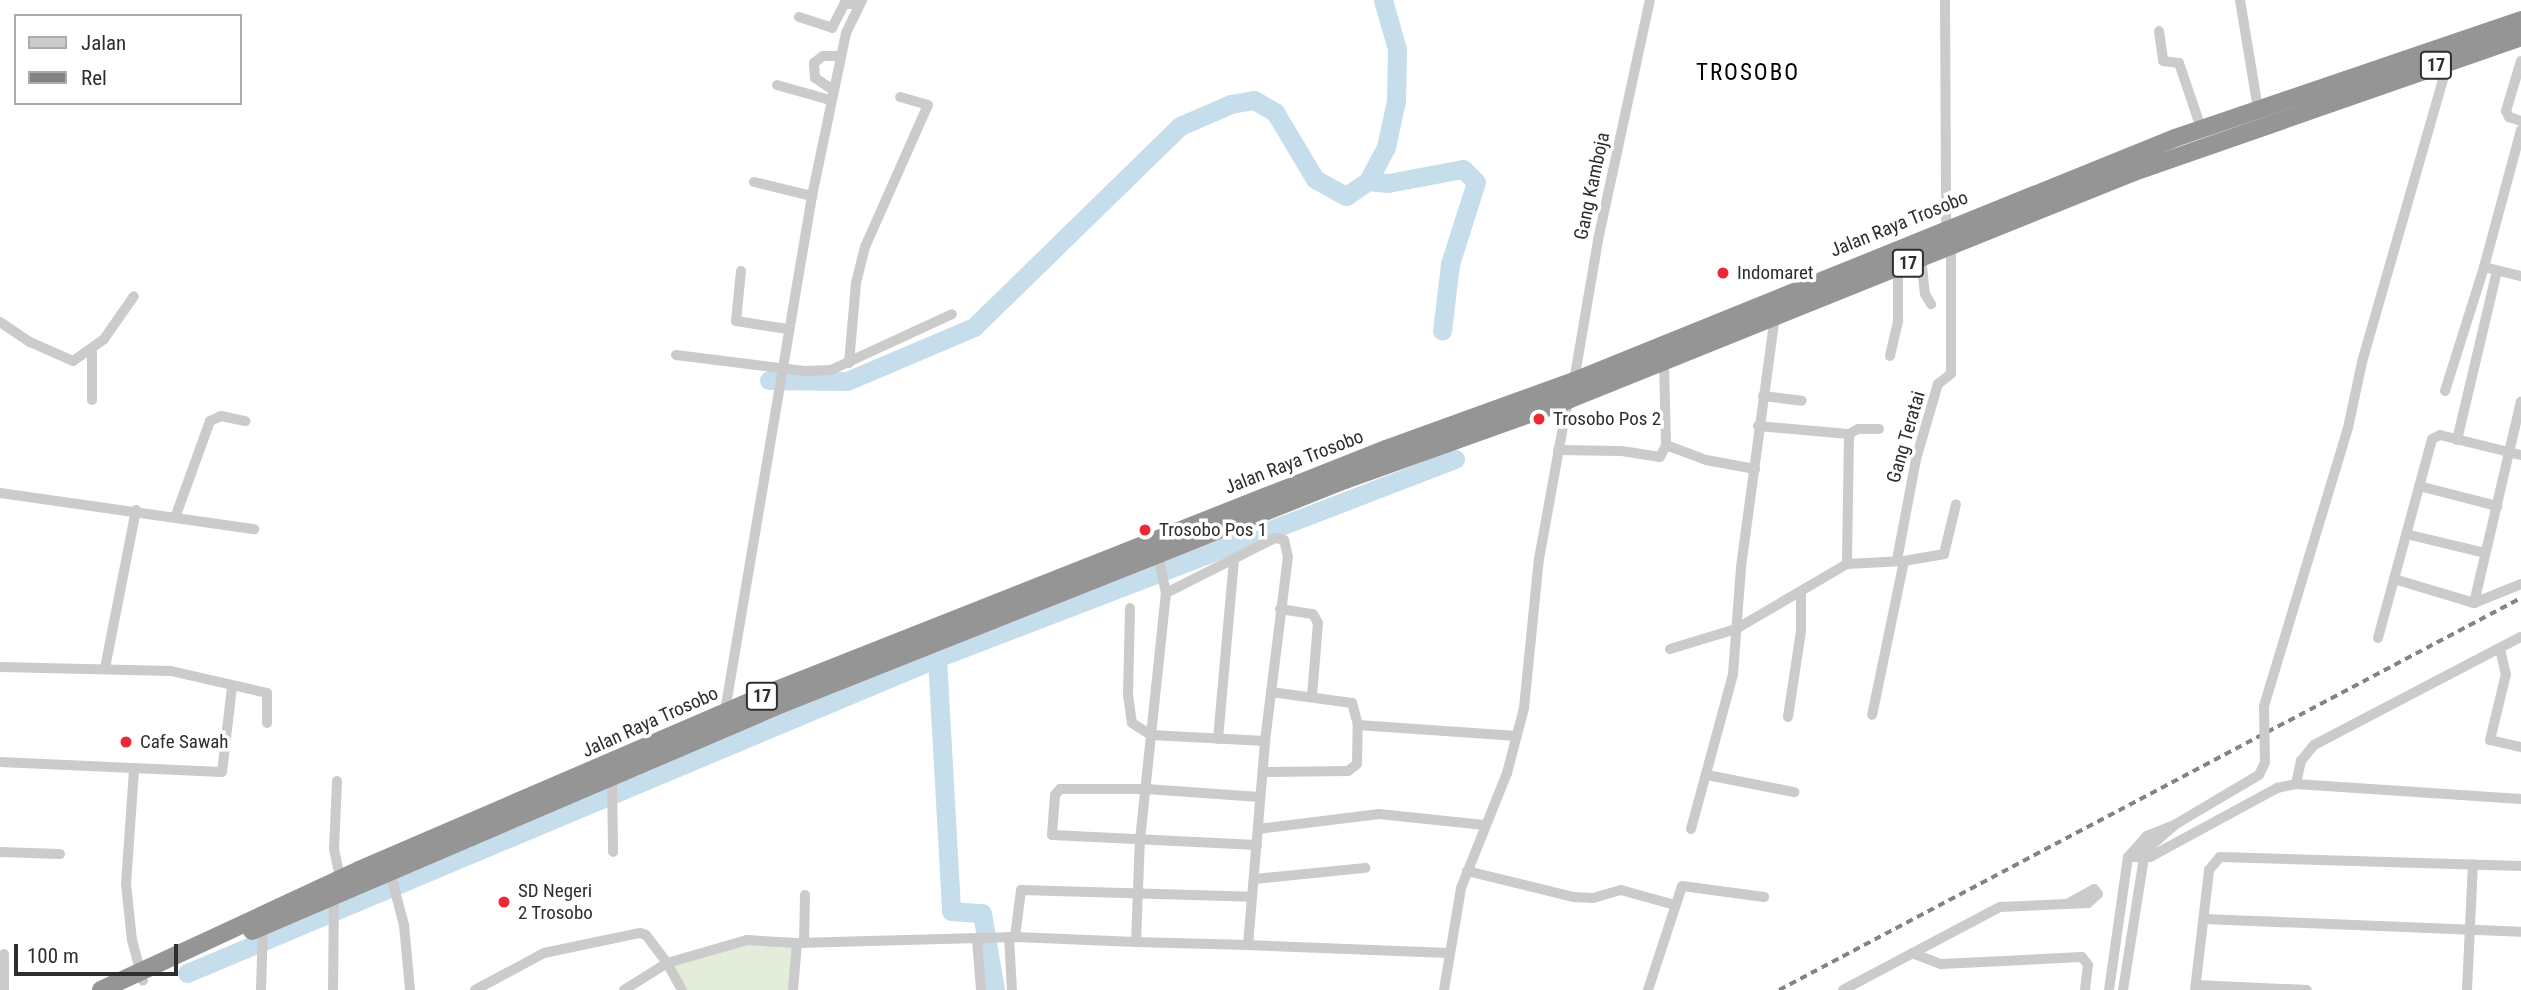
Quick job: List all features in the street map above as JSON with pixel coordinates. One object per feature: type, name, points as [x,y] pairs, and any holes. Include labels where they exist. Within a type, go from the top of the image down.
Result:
[{"type":"highway","name":"Jalan Raya Trosobo","points":[[1461,430],[1946,227],[2201,128],[2521,20]]},
{"type":"highway","name":"Jalan Raya Trosobo","points":[[101,990],[264,929],[391,875],[613,774],[725,710],[1441,437],[1568,400],[2180,155],[2521,37]]},
{"type":"highway","name":"Jalan Raya Trosobo","points":[[125,990],[142,976],[340,878],[613,774],[832,683],[1158,557],[1441,437]]},
{"type":"street","name":"Gang Kamboja","points":[[1574,381],[1598,240],[1650,0]]},
{"type":"street","points":[[1945,0],[1946,227]]},
{"type":"street","points":[[2240,0],[2258,109]]},
{"type":"street","points":[[725,710],[787,329],[812,196],[841,56],[861,2],[845,4],[832,28],[799,18]]},
{"type":"street","points":[[2159,31],[2163,61],[2179,63],[2201,128]]},
{"type":"street","points":[[832,95],[815,78],[814,63],[823,56],[841,56]]},
{"type":"street","points":[[2109,990],[2111,958],[2128,857],[2151,839],[2263,769],[2264,706],[2305,573],[2448,61]]},
{"type":"street","points":[[2521,61],[2505,111],[2509,117],[2521,121]]},
{"type":"street","points":[[776,85],[832,95]]},
{"type":"street","points":[[849,363],[856,283],[865,247],[928,105],[900,97]]},
{"type":"street","points":[[2445,391],[2484,267],[2521,130]]},
{"type":"street","points":[[754,182],[812,196]]},
{"type":"street","name":"Gang Teratai","points":[[1901,561],[1916,459],[1938,384],[1951,374],[1951,245]]},
{"type":"street","points":[[1921,257],[1925,295],[1931,304]]},
{"type":"street","points":[[1890,356],[1898,320],[1898,267]]},
{"type":"street","points":[[2484,267],[2521,276]]},
{"type":"street","points":[[741,271],[736,321],[787,329]]},
{"type":"street","points":[[2457,440],[2497,271]]},
{"type":"street","points":[[0,322],[61,359],[73,361],[92,352],[134,296]]},
{"type":"street","points":[[676,355],[781,371],[821,371],[849,363],[952,314]]},
{"type":"street","points":[[1691,829],[1733,674],[1758,426],[1775,316]]},
{"type":"street","points":[[2466,321],[2484,326]]},
{"type":"street","points":[[2458,351],[2477,356]]},
{"type":"street","points":[[92,352],[92,400]]},
{"type":"street","points":[[1558,450],[1622,451],[1660,457],[1667,445],[1664,362]]},
{"type":"street","points":[[1763,396],[1802,401]]},
{"type":"street","points":[[1444,990],[1449,953],[1467,871],[1517,736],[1558,450],[1568,400]]},
{"type":"street","points":[[2474,603],[2521,401]]},
{"type":"street","points":[[176,515],[210,421],[220,416],[245,421]]},
{"type":"street","points":[[1758,426],[1849,434],[1858,429],[1879,429]]},
{"type":"street","points":[[1847,564],[1849,434]]},
{"type":"street","points":[[2378,638],[2433,438],[2457,440],[2521,455]]},
{"type":"street","points":[[1667,445],[1706,460],[1755,469]]},
{"type":"street","points":[[2419,486],[2497,506]]},
{"type":"street","points":[[0,493],[176,515],[254,529]]},
{"type":"street","points":[[1670,649],[1736,629],[1801,595],[1847,564],[1901,561],[1944,554],[1956,504]]},
{"type":"street","points":[[105,668],[136,510]]},
{"type":"street","points":[[2406,534],[2485,553]]},
{"type":"street","points":[[1166,593],[1275,538],[1284,540],[1288,557],[1265,741],[1248,946]]},
{"type":"street","points":[[1136,942],[1140,840],[1166,593],[1165,578],[1158,557]]},
{"type":"street","points":[[1218,738],[1234,559]]},
{"type":"street","points":[[1872,715],[1901,561]]},
{"type":"street","points":[[2394,579],[2474,603],[2521,584]]},
{"type":"street","points":[[1788,718],[1801,631],[1801,595]]},
{"type":"street","points":[[1130,607],[1128,708],[1132,723],[1151,735],[1265,741]]},
{"type":"street","points":[[1280,609],[1313,614],[1318,623],[1312,696]]},
{"type":"street","points":[[2296,784],[2301,761],[2314,745],[2521,637]]},
{"type":"street","points":[[2500,649],[2521,645]]},
{"type":"street","points":[[2500,649],[2506,674],[2490,740],[2521,747]]},
{"type":"street","points":[[0,667],[172,671],[267,693],[267,723]]},
{"type":"street","points":[[0,762],[222,772],[232,687]]},
{"type":"street","points":[[1263,772],[1352,770],[1357,764],[1358,725],[1352,703],[1271,692]]},
{"type":"street","points":[[1358,725],[1517,736]]},
{"type":"street","points":[[134,770],[126,884],[142,976]]},
{"type":"street","points":[[613,774],[613,852]]},
{"type":"street","points":[[1707,775],[1794,792]]},
{"type":"street","points":[[337,781],[334,849],[340,878]]},
{"type":"street","points":[[2128,857],[2140,860],[2277,788],[2296,784],[2521,799]]},
{"type":"street","points":[[1257,845],[1053,837],[1055,795],[1060,789],[1146,789],[1260,797]]},
{"type":"street","points":[[1258,829],[1379,814],[1484,825]]},
{"type":"street","points":[[2123,990],[2140,860],[2151,839]]},
{"type":"street","points":[[0,852],[60,854]]},
{"type":"street","points":[[2307,990],[2196,988],[2209,870],[2220,857],[2521,866]]},
{"type":"street","points":[[2467,990],[2473,864]]},
{"type":"street","points":[[1254,879],[1365,868]]},
{"type":"street","points":[[1467,871],[1574,897],[1593,898],[1621,890],[1675,905]]},
{"type":"street","points":[[391,875],[396,892],[410,990]]},
{"type":"street","points":[[1648,990],[1675,905],[1685,885],[1764,897]]},
{"type":"street","points":[[1012,990],[1012,937],[1019,890],[1138,891],[1252,897]]},
{"type":"street","points":[[793,990],[805,895]]},
{"type":"street","points":[[333,990],[335,900]]},
{"type":"street","points":[[1843,990],[2000,907],[2067,904]]},
{"type":"street","points":[[2204,919],[2521,932]]},
{"type":"street","points":[[261,990],[264,929]]},
{"type":"street","points":[[480,989],[544,953],[640,933],[646,935],[667,963],[682,990]]},
{"type":"street","points":[[624,990],[667,963],[733,942],[800,943],[1012,937],[1449,953]]},
{"type":"street","points":[[979,939],[981,990]]},
{"type":"street","points":[[1912,953],[1941,964],[2082,957],[2088,965],[2085,990]]},
{"type":"street","points":[[4,954],[4,990]]},
{"type":"street","points":[[2111,958],[2128,958]]},
{"type":"green space","points":[[747,941],[795,945],[791,990],[685,990],[670,964]]},
{"type":"waterway","points":[[769,380],[847,381],[974,327],[1180,126],[1231,104],[1254,100],[1275,112],[1315,179],[1346,196],[1368,181],[1386,147],[1396,101],[1397,49],[1383,0]]},
{"type":"waterway","points":[[1368,181],[1388,183],[1463,169],[1476,182],[1450,264],[1442,331]]},
{"type":"waterway","points":[[187,973],[937,658],[1455,459]]},
{"type":"waterway","points":[[937,658],[951,911],[982,913],[995,990]]},
{"type":"railway","points":[[1779,990],[2521,598]]},
{"type":"place","name":"Indomaret","points":[[1723,273]]},
{"type":"place","name":"Trosobo Pos 2","points":[[1539,419]]},
{"type":"place","name":"Trosobo Pos 1","points":[[1145,530]]},
{"type":"place","name":"Cafe Sawah","points":[[126,742]]},
{"type":"place","name":"SD Negeri 2 Trosobo","points":[[504,902]]},
{"type":"district","name":"TROSOBO","points":[[1748,73]]}]
